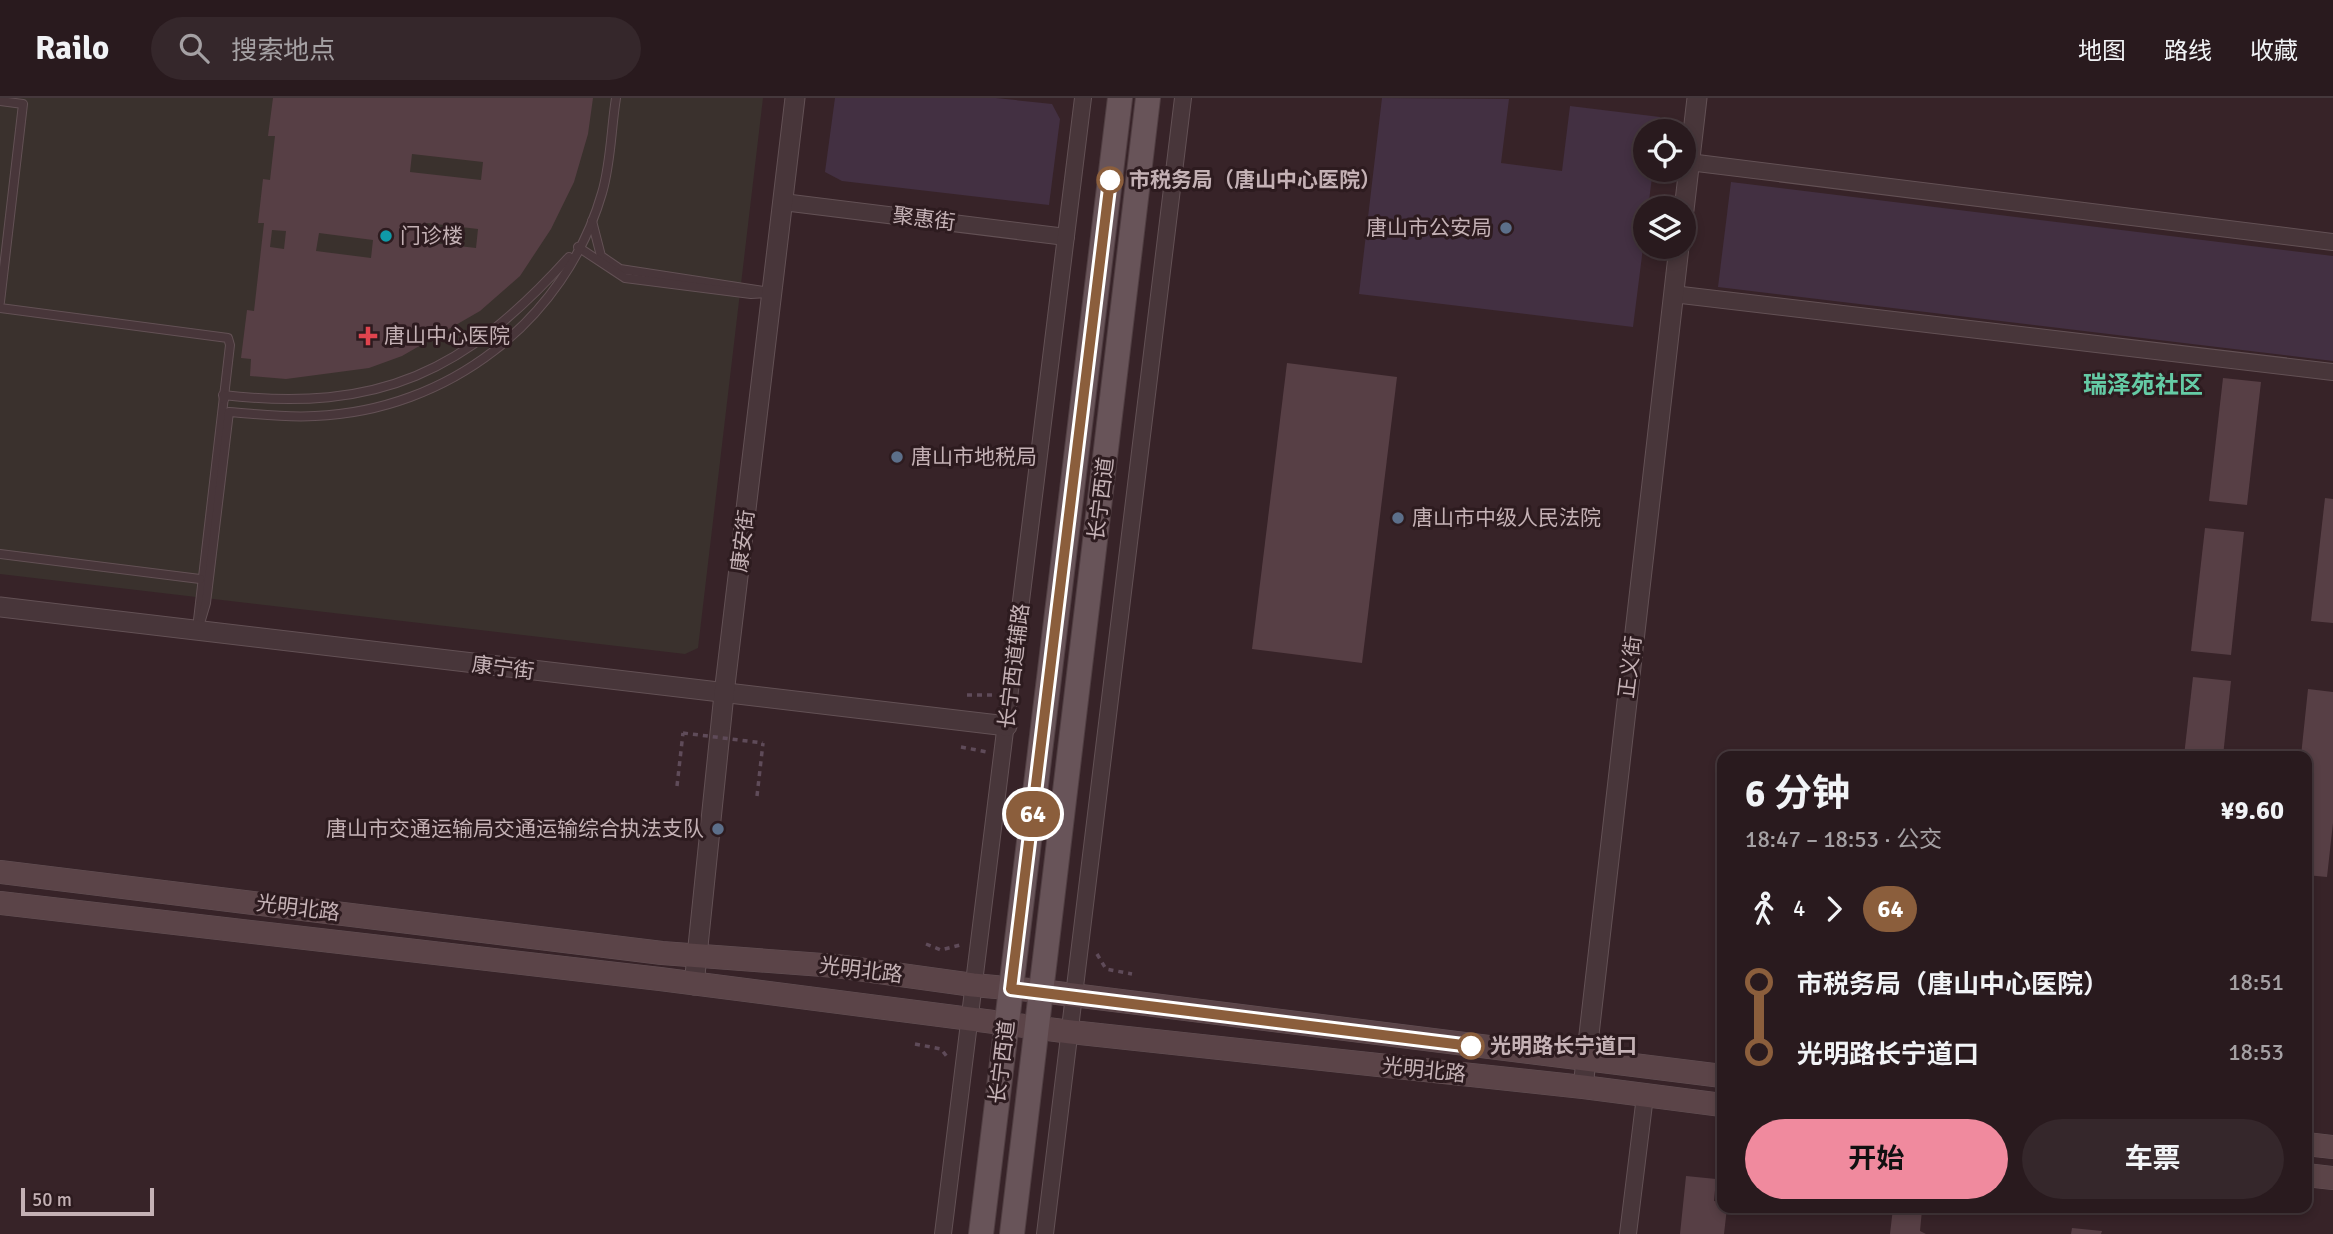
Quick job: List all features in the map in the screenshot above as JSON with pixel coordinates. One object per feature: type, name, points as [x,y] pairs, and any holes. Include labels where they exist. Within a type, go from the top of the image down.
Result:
[{"type":"main road","name":"长宁西道","points":[[981,1234],[1120,98]]},
{"type":"main road","name":"长宁西道","points":[[1012,1234],[1148,98]]},
{"type":"main road","name":"光明北路","points":[[0,872],[662,953],[836,966],[1717,1075]]},
{"type":"main road","name":"光明北路","points":[[0,903],[1036,1027],[1583,1087],[1717,1104]]},
{"type":"main road","points":[[2312,1145],[2333,1147]]},
{"type":"main road","points":[[2312,1176],[2333,1178]]},
{"type":"street","name":"康安街","points":[[694,985],[724,694],[795,98]]},
{"type":"street","name":"长宁西道辅路","points":[[943,1234],[1083,98]]},
{"type":"street","points":[[1045,1234],[1183,98]]},
{"type":"street","points":[[1694,119],[1697,98]]},
{"type":"street","points":[[1696,163],[2333,242]]},
{"type":"street","name":"聚惠街","points":[[783,202],[1066,237]]},
{"type":"street","name":"正义街","points":[[1583,1087],[1677,259]]},
{"type":"street","points":[[1673,294],[2333,372]]},
{"type":"street","name":"康宁街","points":[[0,607],[1007,726]]},
{"type":"street","points":[[1628,1234],[1644,1096]]},
{"type":"lane","points":[[229,412],[315,416],[347,413],[413,396],[443,384],[498,349],[550,300],[592,221],[603,191],[616,98]]},
{"type":"lane","points":[[0,101],[24,101],[0,302]]},
{"type":"lane","points":[[592,221],[601,256],[620,269],[753,287],[773,293]]},
{"type":"lane","points":[[578,247],[625,278],[751,294],[773,293]]},
{"type":"lane","points":[[223,396],[261,400],[344,395],[410,379],[440,367],[504,324],[578,247]]},
{"type":"lane","points":[[0,308],[220,334],[228,338],[230,345],[200,579],[198,630]]},
{"type":"lane","points":[[198,630],[206,603],[229,412],[223,396]]},
{"type":"lane","points":[[0,554],[200,579]]},
{"type":"path","points":[[967,695],[993,695],[1012,687]]},
{"type":"path","points":[[677,786],[683,733],[763,743],[757,796]]},
{"type":"path","points":[[961,747],[989,753],[1001,766]]},
{"type":"path","points":[[926,944],[941,950],[957,947],[970,940],[983,921]]},
{"type":"path","points":[[1082,932],[1107,969],[1132,974]]},
{"type":"path","points":[[915,1044],[941,1049],[961,1077]]},
{"type":"shaded area","name":"唐山中心医院","points":[[0,98],[763,98],[698,648],[685,654],[0,574]]},
{"type":"shaded area","points":[[835,98],[996,98],[1052,104],[1060,119],[1049,205],[842,181],[825,172]]},
{"type":"shaded area","name":"唐山市公安局","points":[[1382,98],[1509,99],[1501,163],[1562,171],[1570,106],[1660,117],[1633,119],[1633,182],[1651,182],[1650,196],[1633,196],[1633,259],[1642,259],[1633,327],[1359,294]]},
{"type":"shaded area","points":[[1731,182],[2333,256],[2333,361],[1718,287]]},
{"type":"building","name":"门诊楼","points":[[273,98],[593,98],[588,134],[574,182],[551,229],[520,276],[480,311],[402,356],[369,368],[286,379],[250,376],[251,359],[241,358],[247,310],[254,311],[264,223],[258,223],[263,179],[270,180],[275,136],[268,136]],"holes":[[[412,154],[483,162],[481,180],[410,172]],[[427,223],[478,229],[476,248],[424,242]],[[272,230],[286,231],[284,249],[270,247]],[[319,233],[373,240],[371,258],[316,251]]]},
{"type":"building","name":"唐山市中级人民法院","points":[[1287,363],[1397,377],[1362,663],[1252,649]]},
{"type":"building","points":[[2223,378],[2261,382],[2247,505],[2209,501]]},
{"type":"building","points":[[2325,498],[2333,499],[2333,623],[2311,621]]},
{"type":"building","points":[[2205,528],[2244,532],[2231,655],[2191,651]]},
{"type":"building","points":[[2193,677],[2231,681],[2224,751],[2185,751]]},
{"type":"building","points":[[2308,689],[2333,692],[2333,823],[2327,877],[2312,876],[2312,751],[2302,751]]},
{"type":"building","points":[[1686,1176],[1716,1179],[1714,1201],[1717,1201],[1717,1213],[1726,1213],[1724,1234],[1680,1234]]},
{"type":"building","points":[[1892,1213],[1922,1213],[1920,1231],[1926,1234],[1890,1234]]},
{"type":"building","points":[[2072,1228],[2102,1231],[2101,1234],[2071,1234]]},
{"type":"bus line","name":"64","points":[[1110,180],[1011,989],[1471,1046]]},
{"type":"place","name":"市税务局（唐山中心医院）","points":[[1110,180]]},
{"type":"place","name":"唐山市公安局","points":[[1506,228]]},
{"type":"place","name":"门诊楼","points":[[386,236]]},
{"type":"place","name":"唐山中心医院","points":[[368,336]]},
{"type":"place","name":"唐山市地税局","points":[[897,457]]},
{"type":"place","name":"唐山市中级人民法院","points":[[1398,518]]},
{"type":"place","name":"唐山市交通运输局交通运输综合执法支队","points":[[718,829]]},
{"type":"place","name":"光明路长宁道口","points":[[1471,1046]]},
{"type":"district","name":"瑞泽苑社区","points":[[2143,385]]}]
